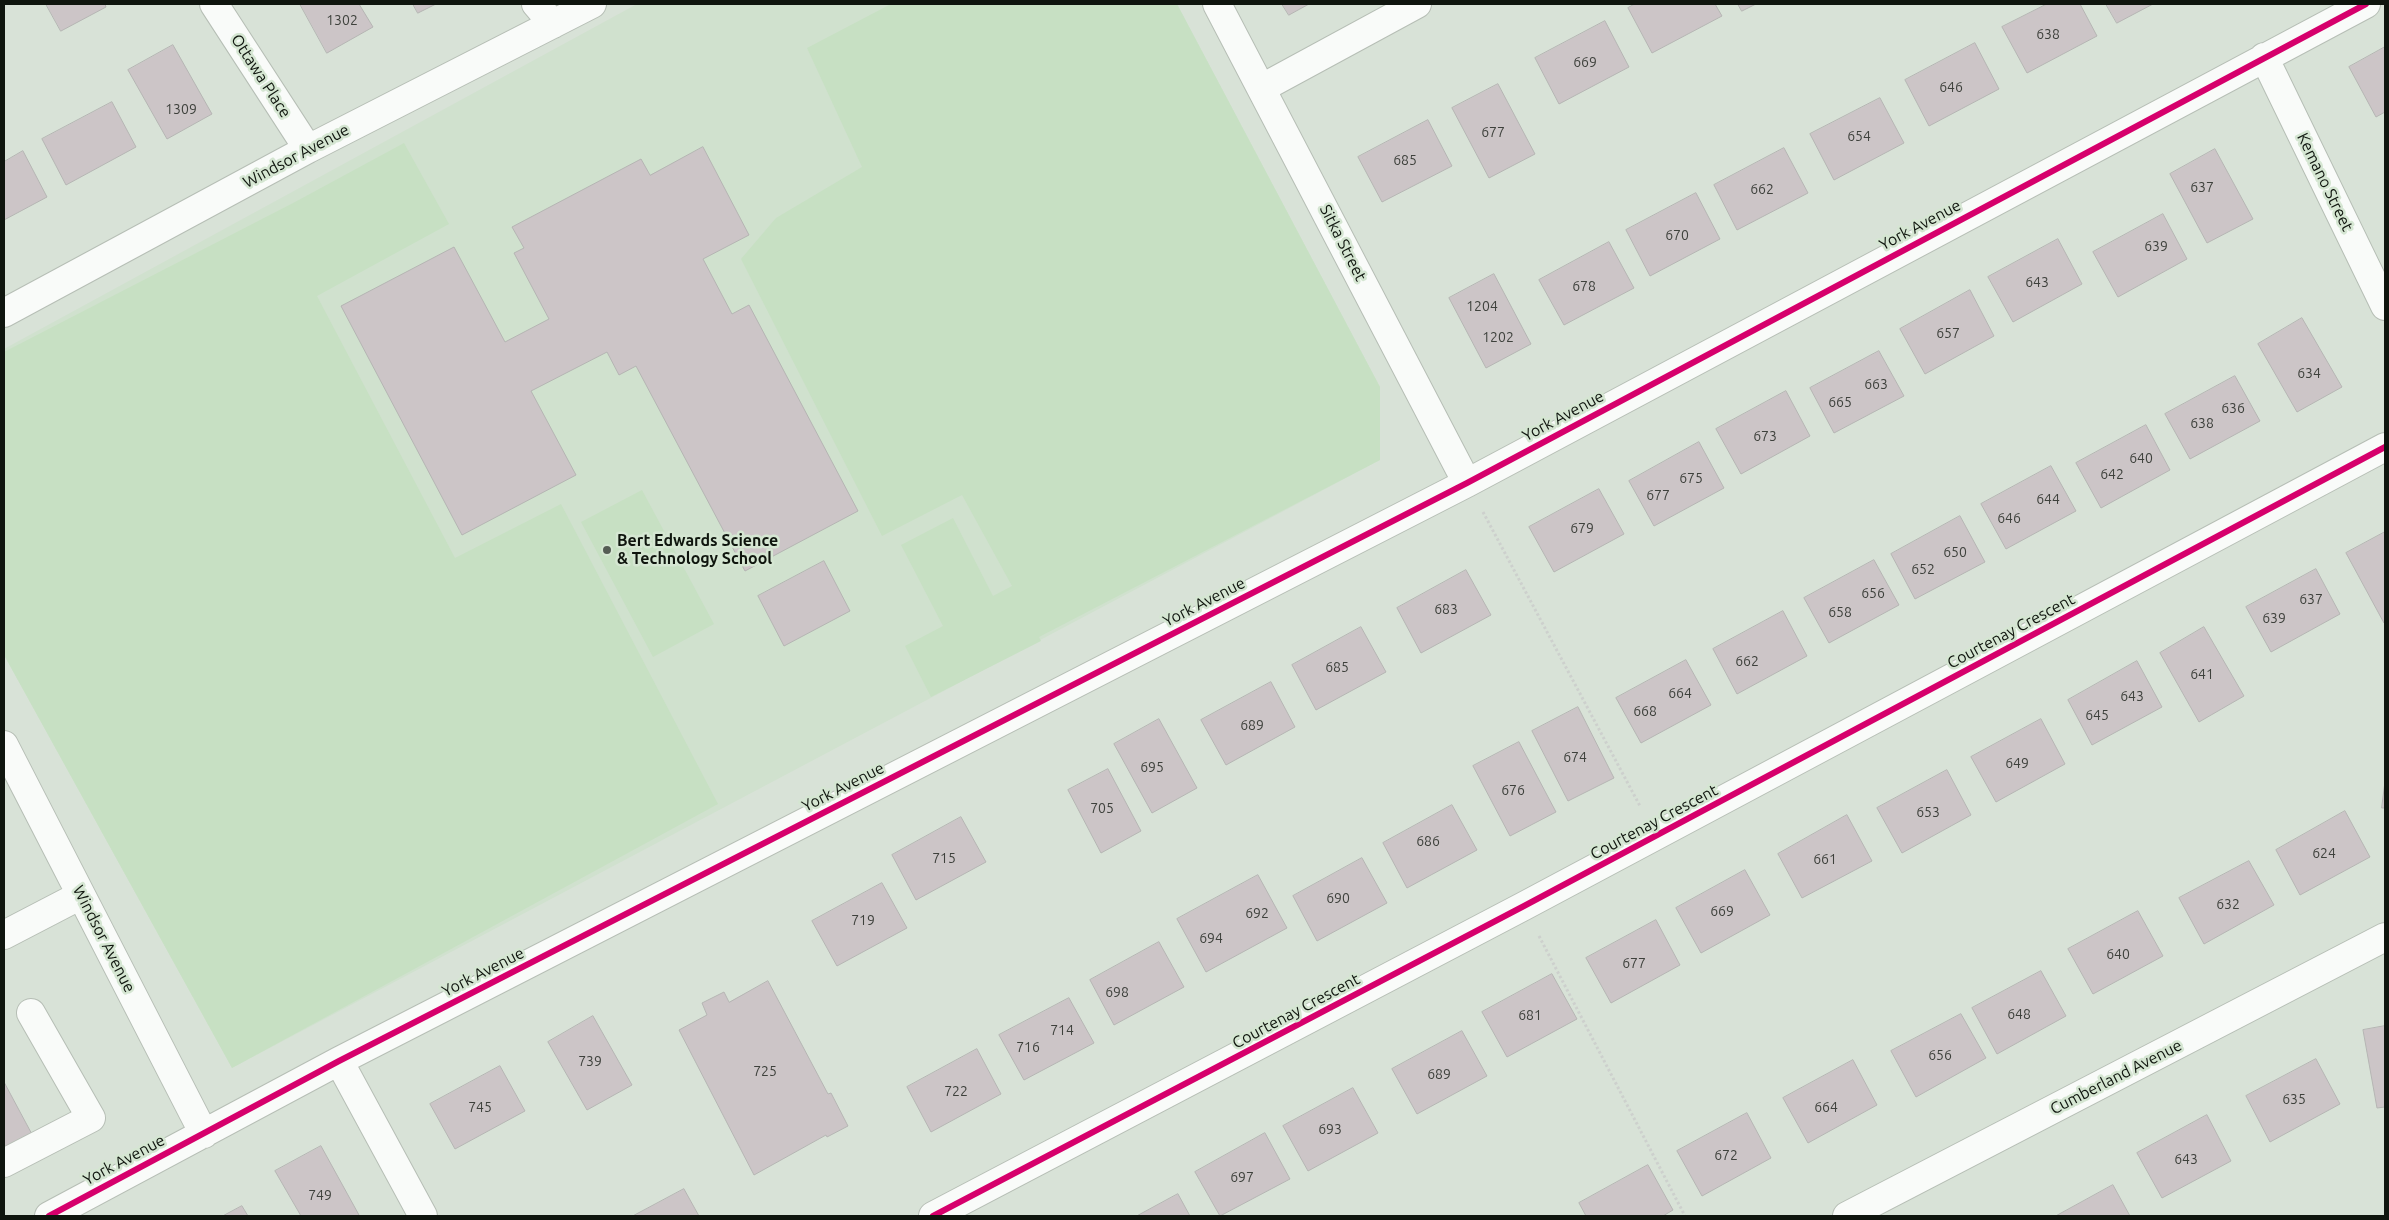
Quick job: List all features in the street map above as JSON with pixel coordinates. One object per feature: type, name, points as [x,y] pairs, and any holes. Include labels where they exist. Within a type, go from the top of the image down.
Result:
[{"type":"street","name":"Ottawa Place","points":[[214,4],[308,148]]},
{"type":"street","name":"Windsor Avenue","points":[[4,313],[308,148],[545,14],[592,4]]},
{"type":"street","name":"Sitka Street","points":[[1217,4],[1468,482]]},
{"type":"street","points":[[1262,88],[1417,4]]},
{"type":"street","name":"York Avenue","points":[[49,1216],[339,1061],[1468,482],[2366,4]]},
{"type":"street","name":"Kemano Street","points":[[2264,58],[2385,306]]},
{"type":"street","name":"Courtenay Crescent","points":[[933,1216],[1524,906],[2385,447]]},
{"type":"street","name":"Windsor Avenue","points":[[4,746],[204,1134]]},
{"type":"street","points":[[4,935],[82,895]]},
{"type":"street","name":"Cumberland Avenue","points":[[1846,1216],[2385,937]]},
{"type":"street","points":[[4,1163],[91,1118],[31,1013]]},
{"type":"street","points":[[339,1061],[423,1216]]},
{"type":"path","points":[[1468,482],[1656,836]]},
{"type":"path","points":[[1524,906],[1685,1216]]},
{"type":"shaded area","name":"Bert Edwards Science & Technology School","points":[[637,4],[1177,4],[1380,387],[1380,460],[232,1068],[4,655],[4,349]]},
{"type":"shaded area","points":[[891,4],[1177,4],[1380,387],[1380,460],[1039,637],[1041,641],[931,697],[905,646],[943,626],[901,545],[953,518],[993,596],[1012,586],[962,495],[882,536],[741,259],[776,218],[862,167],[807,48]]},
{"type":"shaded area","points":[[404,143],[449,224],[317,296],[455,558],[561,504],[718,804],[232,1068],[4,655],[4,352],[295,202]]},
{"type":"shaded area","points":[[642,490],[714,624],[653,657],[581,522]]},
{"type":"building","points":[[46,4],[105,4],[106,7],[61,31]]},
{"type":"building","points":[[300,4],[359,4],[373,27],[327,53]]},
{"type":"building","points":[[413,4],[436,4],[418,13]]},
{"type":"building","points":[[1282,4],[1309,4],[1289,15]]},
{"type":"building","points":[[1635,4],[1715,4],[1722,16],[1652,53],[1628,8]]},
{"type":"building","points":[[1738,4],[1756,4],[1742,11]]},
{"type":"building","points":[[2047,4],[2080,4],[2097,36],[2027,73],[2002,27]]},
{"type":"building","points":[[2106,4],[2153,4],[2117,23]]},
{"type":"building","points":[[1605,21],[1629,67],[1559,104],[1535,58]]},
{"type":"building","points":[[1975,43],[1999,89],[1929,126],[1905,80]]},
{"type":"building","points":[[173,45],[212,114],[167,139],[128,70]]},
{"type":"building","points":[[2385,47],[2385,112],[2376,117],[2349,67]]},
{"type":"building","points":[[1498,84],[1535,154],[1489,178],[1452,108]]},
{"type":"building","points":[[1880,98],[1904,143],[1834,180],[1810,134]]},
{"type":"building","points":[[112,102],[136,147],[66,185],[42,139]]},
{"type":"building","points":[[1428,120],[1452,166],[1382,202],[1358,157]]},
{"type":"building","points":[[703,147],[749,235],[703,259],[732,314],[749,305],[858,511],[745,571],[636,366],[619,375],[607,352],[531,391],[576,475],[462,535],[341,306],[454,247],[505,342],[549,319],[514,253],[524,248],[512,227],[641,159],[650,175]]},
{"type":"building","points":[[1784,148],[1808,193],[1737,230],[1714,185]]},
{"type":"building","points":[[2215,149],[2253,219],[2207,243],[2170,174]]},
{"type":"building","points":[[23,151],[47,197],[4,220],[4,162]]},
{"type":"building","points":[[1696,193],[1720,239],[1650,276],[1626,230]]},
{"type":"building","points":[[2163,214],[2187,259],[2118,297],[2093,252]]},
{"type":"building","points":[[2058,239],[2082,284],[2013,322],[1988,277]]},
{"type":"building","points":[[1609,242],[1634,288],[1564,325],[1539,280]]},
{"type":"building","points":[[1494,274],[1531,344],[1486,368],[1449,298]]},
{"type":"building","points":[[1970,290],[1994,336],[1925,374],[1900,329]]},
{"type":"building","points":[[2302,318],[2342,387],[2297,412],[2258,344]]},
{"type":"building","points":[[1879,351],[1904,396],[1834,433],[1810,388]]},
{"type":"building","points":[[2235,376],[2260,421],[2190,459],[2165,414]]},
{"type":"building","points":[[1786,391],[1810,436],[1741,474],[1716,429]]},
{"type":"building","points":[[2146,425],[2170,470],[2101,508],[2076,463]]},
{"type":"building","points":[[1699,442],[1724,488],[1654,526],[1629,481]]},
{"type":"building","points":[[2051,466],[2076,511],[2006,549],[1981,504]]},
{"type":"building","points":[[1599,489],[1624,534],[1554,572],[1529,527]]},
{"type":"building","points":[[1960,516],[1985,562],[1915,599],[1891,554]]},
{"type":"building","points":[[2385,532],[2385,622],[2384,623],[2346,553]]},
{"type":"building","points":[[1874,560],[1899,605],[1829,643],[1804,598]]},
{"type":"building","points":[[824,561],[850,611],[784,646],[758,596]]},
{"type":"building","points":[[2316,569],[2340,614],[2271,652],[2246,607]]},
{"type":"building","points":[[1466,570],[1491,615],[1421,653],[1397,608]]},
{"type":"building","points":[[1783,611],[1807,656],[1737,694],[1713,649]]},
{"type":"building","points":[[1361,627],[1386,672],[1316,710],[1292,665]]},
{"type":"building","points":[[2204,627],[2244,696],[2199,722],[2160,653]]},
{"type":"building","points":[[1686,660],[1711,705],[1641,743],[1616,698]]},
{"type":"building","points":[[2137,661],[2162,707],[2092,745],[2068,700]]},
{"type":"building","points":[[1271,682],[1295,727],[1226,765],[1201,720]]},
{"type":"building","points":[[1578,707],[1614,778],[1568,801],[1532,731]]},
{"type":"building","points":[[1159,719],[1197,788],[1152,813],[1114,744]]},
{"type":"building","points":[[2041,719],[2065,764],[1996,802],[1971,757]]},
{"type":"building","points":[[1519,742],[1556,812],[1510,836],[1473,766]]},
{"type":"building","points":[[1108,769],[1141,831],[1101,853],[1068,790]]},
{"type":"building","points":[[1947,770],[1971,815],[1902,853],[1877,808]]},
{"type":"building","points":[[2385,782],[2385,808],[2382,808]]},
{"type":"building","points":[[1452,805],[1477,850],[1407,888],[1383,843]]},
{"type":"building","points":[[2345,811],[2370,857],[2300,895],[2276,850]]},
{"type":"building","points":[[1847,815],[1872,861],[1802,898],[1778,854]]},
{"type":"building","points":[[961,817],[986,862],[916,900],[892,855]]},
{"type":"building","points":[[1362,858],[1387,903],[1317,941],[1293,896]]},
{"type":"building","points":[[2249,861],[2274,905],[2204,944],[2179,898]]},
{"type":"building","points":[[1745,870],[1770,915],[1701,953],[1676,908]]},
{"type":"building","points":[[1258,875],[1287,928],[1206,972],[1177,919]]},
{"type":"building","points":[[882,883],[907,928],[837,966],[812,921]]},
{"type":"building","points":[[2138,911],[2163,956],[2093,994],[2068,949]]},
{"type":"building","points":[[1656,920],[1680,965],[1611,1003],[1586,958]]},
{"type":"building","points":[[1159,942],[1184,987],[1114,1025],[1090,980]]},
{"type":"building","points":[[2041,971],[2066,1016],[1997,1054],[1972,1008]]},
{"type":"building","points":[[1552,974],[1577,1019],[1507,1057],[1482,1012]]},
{"type":"building","points":[[768,981],[828,1094],[831,1093],[848,1126],[827,1137],[826,1135],[754,1175],[679,1030],[707,1015],[702,1003],[724,992],[729,1002]]},
{"type":"building","points":[[1069,998],[1094,1043],[1024,1080],[999,1035]]},
{"type":"building","points":[[1961,1014],[1986,1058],[1916,1097],[1891,1051]]},
{"type":"building","points":[[593,1016],[632,1085],[587,1110],[548,1042]]},
{"type":"building","points":[[2385,1026],[2385,1107],[2377,1108],[2363,1030]]},
{"type":"building","points":[[1462,1031],[1487,1076],[1417,1114],[1392,1069]]},
{"type":"building","points":[[977,1049],[1001,1094],[931,1132],[907,1087]]},
{"type":"building","points":[[2316,1059],[2340,1104],[2270,1142],[2246,1096]]},
{"type":"building","points":[[1853,1060],[1877,1105],[1808,1143],[1783,1098]]},
{"type":"building","points":[[500,1066],[525,1111],[455,1149],[430,1104]]},
{"type":"building","points":[[4,1082],[34,1138],[4,1155]]},
{"type":"building","points":[[1353,1088],[1378,1133],[1308,1171],[1283,1126]]},
{"type":"building","points":[[1747,1113],[1771,1158],[1702,1196],[1677,1151]]},
{"type":"building","points":[[2207,1115],[2231,1161],[2162,1198],[2137,1153]]},
{"type":"building","points":[[1265,1133],[1290,1179],[1220,1216],[1195,1172]]},
{"type":"building","points":[[321,1146],[359,1215],[301,1216],[275,1171]]},
{"type":"building","points":[[1648,1165],[1673,1210],[1663,1216],[1586,1216],[1579,1203]]},
{"type":"building","points":[[2113,1185],[2130,1216],[2056,1216]]},
{"type":"building","points":[[684,1189],[699,1216],[633,1216]]},
{"type":"building","points":[[1178,1194],[1190,1216],[1137,1216]]},
{"type":"building","points":[[242,1206],[248,1216],[223,1216]]},
{"type":"cycle path","points":[[49,1216],[339,1061],[1467,483],[2366,4]]},
{"type":"cycle path","points":[[933,1216],[1524,906],[2385,447]]},
{"type":"place","name":"Bert Edwards Science & Technology School","points":[[607,550]]}]
